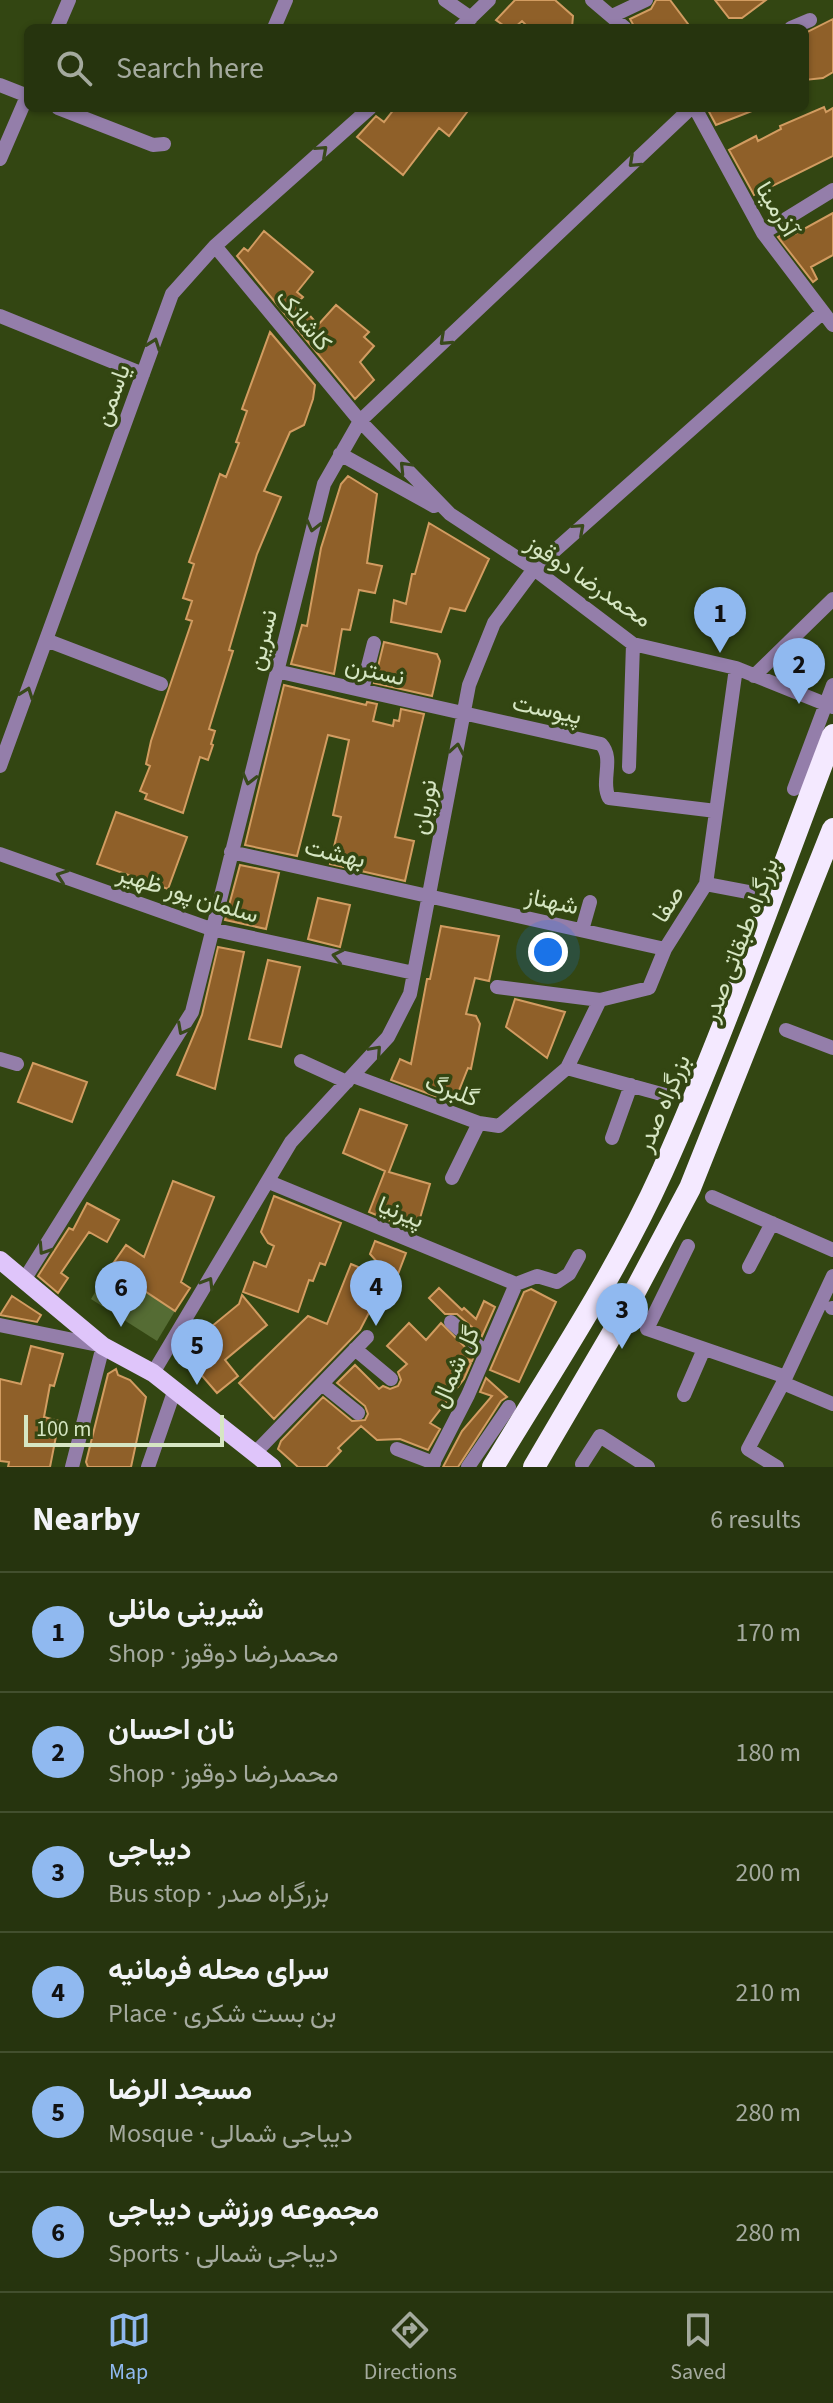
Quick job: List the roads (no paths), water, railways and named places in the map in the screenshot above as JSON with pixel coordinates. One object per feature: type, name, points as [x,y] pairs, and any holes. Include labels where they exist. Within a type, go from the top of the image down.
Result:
[{"type":"highway","name":"بزرگراه صدر","points":[[493,1467],[589,1308],[661,1174],[713,1050],[833,735]]},
{"type":"highway","name":"بزرگراه طبقاتی صدر","points":[[510,1467],[602,1311],[673,1178],[725,1054],[833,767]]},
{"type":"highway","name":"بزرگراه طبقاتی صدر","points":[[536,1467],[615,1329],[690,1188],[833,829]]},
{"type":"highway","points":[[536,1467],[618,1331],[692,1189],[833,839]]},
{"type":"main road","points":[[0,1260],[103,1346],[153,1373],[272,1467]]},
{"type":"street","points":[[59,24],[69,0]]},
{"type":"street","points":[[276,24],[286,0]]},
{"type":"street","points":[[445,0],[466,23],[489,0]]},
{"type":"street","points":[[592,0],[621,24]]},
{"type":"street","points":[[612,16],[646,0]]},
{"type":"street","points":[[800,24],[810,20]]},
{"type":"street","points":[[0,85],[24,94]]},
{"type":"street","points":[[0,159],[24,104]]},
{"type":"street","points":[[68,112],[153,145],[164,144]]},
{"type":"street","name":"یاسمن","points":[[0,766],[172,294],[215,246],[366,112]]},
{"type":"street","name":"نسرین","points":[[24,1280],[176,1043],[192,1012],[324,484],[340,454],[360,421],[689,112]]},
{"type":"street","name":"آذرمینا","points":[[695,112],[763,233],[833,325]]},
{"type":"street","points":[[763,233],[833,190]]},
{"type":"street","name":"کاشانک","points":[[215,246],[360,421]]},
{"type":"street","name":"نوریان","points":[[153,1373],[291,1142],[388,1037],[410,994],[469,685],[494,623],[534,569],[822,313]]},
{"type":"street","points":[[0,316],[143,374]]},
{"type":"street","name":"محمدرضا دوقوز","points":[[360,421],[450,514],[534,569],[633,644],[736,668],[829,705]]},
{"type":"street","points":[[340,454],[450,514]]},
{"type":"street","points":[[754,676],[833,599]]},
{"type":"street","points":[[46,640],[161,684]]},
{"type":"street","points":[[362,690],[374,643]]},
{"type":"street","points":[[629,767],[633,644]]},
{"type":"street","name":"صفا","points":[[600,1000],[649,988],[665,949],[706,884],[736,668]]},
{"type":"street","name":"نسترن","points":[[276,671],[463,714]]},
{"type":"street","points":[[794,789],[829,705],[833,685]]},
{"type":"street","name":"پیوست","points":[[463,714],[604,745],[609,763],[606,792],[613,800],[716,811]]},
{"type":"street","name":"بهشت","points":[[231,852],[429,897]]},
{"type":"street","name":"سلمان پور ظهیر","points":[[0,854],[211,929],[414,973]]},
{"type":"street","points":[[706,884],[748,892]]},
{"type":"street","name":"شهناز","points":[[429,897],[665,949]]},
{"type":"street","points":[[582,930],[590,902]]},
{"type":"street","points":[[497,987],[600,1000],[567,1068],[665,1095]]},
{"type":"street","points":[[786,1030],[833,1048]]},
{"type":"street","points":[[0,1059],[17,1064]]},
{"type":"street","name":"گلبرگ","points":[[301,1061],[479,1123],[499,1126],[567,1068]]},
{"type":"street","points":[[612,1138],[631,1085]]},
{"type":"street","points":[[452,1178],[479,1123]]},
{"type":"street","name":"پیرنیا","points":[[269,1182],[516,1284]]},
{"type":"street","points":[[712,1197],[833,1250]]},
{"type":"street","points":[[749,1267],[772,1223]]},
{"type":"street","points":[[688,1246],[647,1329],[784,1380],[833,1404]]},
{"type":"street","points":[[516,1284],[537,1276],[557,1282],[569,1274],[579,1256]]},
{"type":"street","points":[[777,1467],[748,1449],[833,1276]]},
{"type":"street","name":"گل شمال","points":[[433,1465],[516,1284]]},
{"type":"street","points":[[49,1337],[64,1329],[66,1313]]},
{"type":"street","points":[[451,1322],[486,1353]]},
{"type":"street","points":[[0,1325],[103,1346],[72,1467]]},
{"type":"street","points":[[256,1452],[367,1337]]},
{"type":"street","points":[[355,1349],[391,1379]]},
{"type":"street","points":[[684,1395],[704,1349]]},
{"type":"street","points":[[322,1384],[358,1413]]},
{"type":"street","points":[[148,1467],[175,1389]]},
{"type":"street","points":[[468,1467],[509,1407]]},
{"type":"street","points":[[582,1464],[600,1436],[648,1467]]},
{"type":"street","points":[[397,1449],[433,1465]]},
{"type":"place","name":"شیرینی مانلی","points":[[720,653]]},
{"type":"place","name":"نان احسان","points":[[799,704]]},
{"type":"place","name":"سرای محله فرمانیه","points":[[376,1326]]},
{"type":"place","name":"مجموعه ورزشی دیباجی","points":[[121,1327]]},
{"type":"place","name":"دیباجی","points":[[622,1349]]},
{"type":"place","name":"مسجد الرضا","points":[[197,1385]]}]
